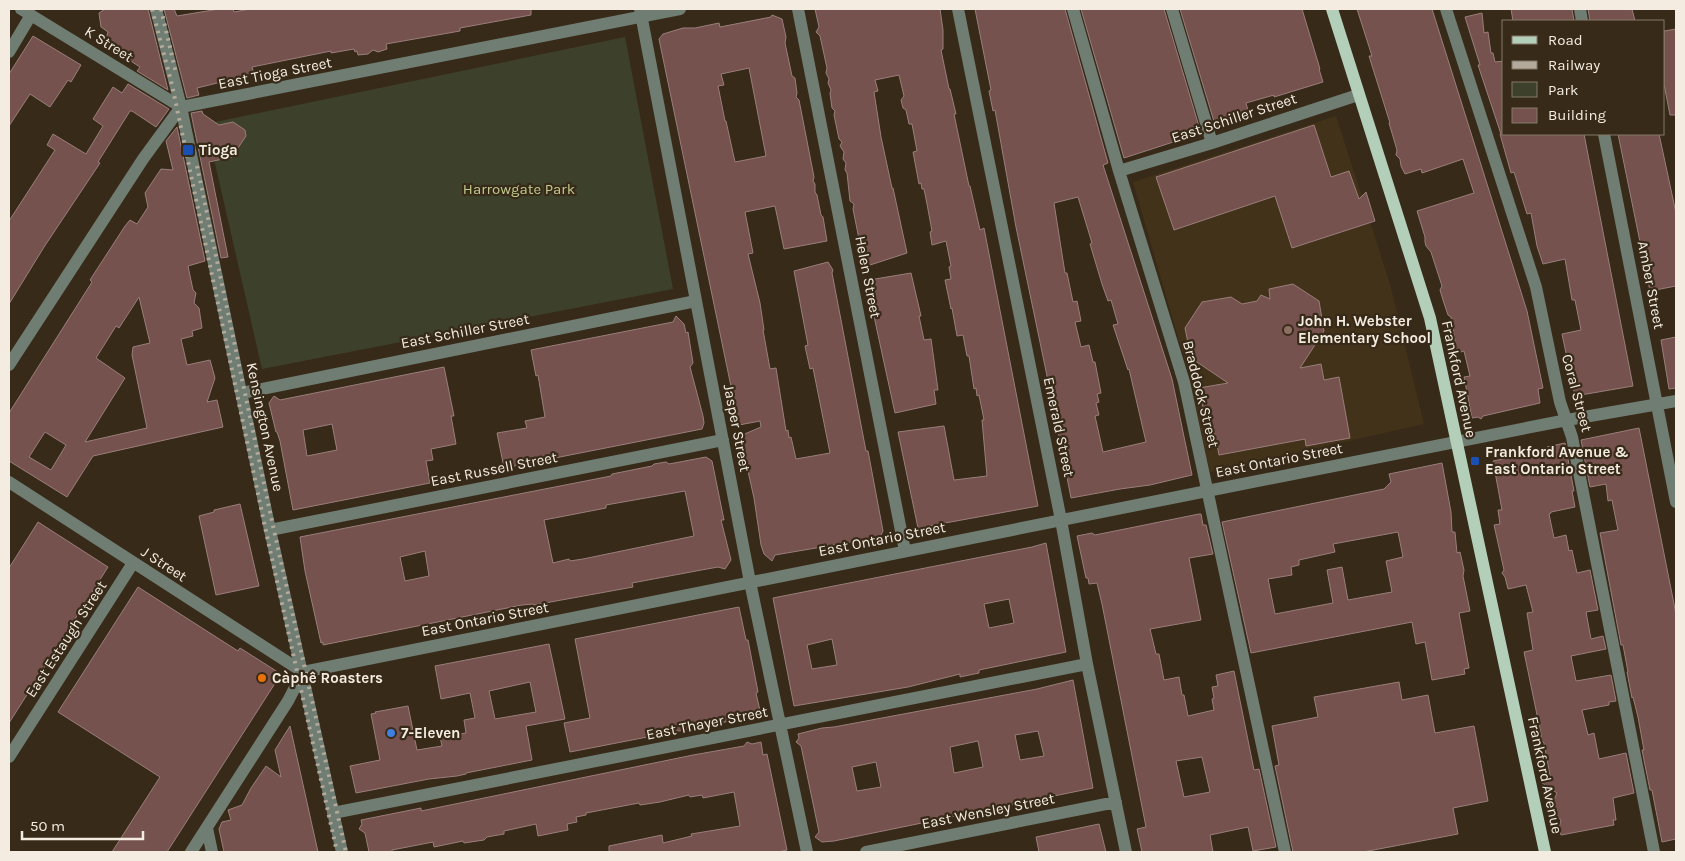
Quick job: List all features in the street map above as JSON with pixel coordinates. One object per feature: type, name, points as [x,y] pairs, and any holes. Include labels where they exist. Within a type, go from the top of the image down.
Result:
[{"type":"main road","name":"Frankford Avenue","points":[[1332,9],[1430,318],[1545,852]]},
{"type":"street","name":"Kensington Avenue","points":[[156,9],[181,108],[270,530],[342,852]]},
{"type":"street","name":"East Tioga Street","points":[[181,108],[641,12],[680,9]]},
{"type":"street","name":"Helen Street","points":[[798,9],[905,551]]},
{"type":"street","name":"Emerald Street","points":[[958,9],[1061,520],[1087,664],[1126,852]]},
{"type":"street","name":"Braddock Street","points":[[1073,9],[1119,171],[1184,382],[1285,852]]},
{"type":"street","points":[[1172,9],[1212,143]]},
{"type":"street","name":"Coral Street","points":[[1446,9],[1536,287],[1560,402],[1572,436],[1654,852]]},
{"type":"street","name":"K Street","points":[[26,12],[181,108]]},
{"type":"street","points":[[9,52],[26,12]]},
{"type":"street","name":"Jasper Street","points":[[641,12],[750,582],[807,852]]},
{"type":"street","name":"East Schiller Street","points":[[1119,171],[1358,95]]},
{"type":"street","points":[[9,365],[143,159],[181,108]]},
{"type":"street","name":"Amber Street","points":[[1604,135],[1676,502]]},
{"type":"street","name":"East Schiller Street","points":[[242,393],[696,301]]},
{"type":"street","name":"East Ontario Street","points":[[303,672],[1207,491],[1567,420],[1676,401]]},
{"type":"street","name":"East Russell Street","points":[[270,530],[723,440]]},
{"type":"street","name":"J Street","points":[[9,482],[133,564],[303,672]]},
{"type":"street","name":"East Estaugh Street","points":[[9,757],[133,564]]},
{"type":"street","name":"East Thayer Street","points":[[333,813],[1087,664]]},
{"type":"street","points":[[191,852],[288,701],[303,672]]},
{"type":"street","name":"East Wensley Street","points":[[866,852],[1116,802]]},
{"type":"street","points":[[206,828],[212,852]]},
{"type":"shaded area","name":"John H. Webster Elementary School","points":[[1336,116],[1390,284],[1424,424],[1210,472],[1189,375],[1133,182]]},
{"type":"green space","name":"Harrowgate Park","points":[[625,37],[673,289],[262,369],[206,124]]},
{"type":"building","points":[[105,9],[148,9],[168,90],[137,71],[140,67],[104,44],[108,32],[101,27],[99,13]]},
{"type":"building","points":[[164,9],[174,9],[177,16],[219,9],[233,9],[234,12],[250,9],[531,9],[531,15],[460,28],[460,31],[386,44],[387,49],[378,52],[373,50],[368,54],[358,55],[354,49],[331,53],[331,51],[252,67],[254,74],[197,88],[199,95],[187,98]]},
{"type":"building","points":[[815,9],[940,9],[943,30],[943,49],[941,50],[956,114],[954,114],[969,186],[980,230],[984,228],[1038,506],[918,528],[898,432],[944,426],[954,480],[987,476],[982,420],[984,420],[979,395],[977,396],[976,388],[974,389],[969,356],[967,356],[963,335],[957,336],[951,309],[945,280],[951,279],[949,267],[951,266],[946,241],[932,245],[930,232],[932,231],[924,189],[922,189],[921,183],[919,184],[913,152],[917,151],[912,124],[909,124],[906,110],[903,108],[901,100],[904,96],[899,75],[875,80],[878,91],[874,92],[881,137],[907,253],[867,266],[864,255],[860,252],[853,209],[854,204],[850,201],[845,170],[846,163],[843,159],[844,152],[840,146],[842,142],[839,139],[834,115],[835,111],[832,108],[831,90],[828,83],[829,79],[826,73],[827,68],[820,36],[816,32],[819,27]]},
{"type":"building","points":[[975,9],[1065,9],[1108,163],[1103,165],[1172,379],[1192,475],[1150,485],[1071,498],[1016,227],[995,110],[993,111],[989,91],[991,90]],"holes":[[[1078,197],[1092,243],[1090,244],[1102,284],[1108,301],[1111,300],[1118,324],[1113,325],[1129,369],[1146,442],[1103,452],[1095,416],[1099,415],[1096,403],[1099,402],[1097,394],[1101,393],[1095,362],[1093,362],[1089,345],[1081,347],[1075,322],[1081,321],[1077,301],[1073,302],[1067,273],[1065,273],[1054,203]]]},
{"type":"building","points":[[1081,9],[1164,9],[1201,133],[1124,158]]},
{"type":"building","points":[[1180,9],[1302,9],[1323,82],[1274,97],[1274,95],[1246,103],[1249,114],[1247,115],[1248,118],[1216,128]]},
{"type":"building","points":[[1357,9],[1432,9],[1527,311],[1543,388],[1538,389],[1540,403],[1483,416],[1481,419],[1478,417],[1472,418],[1464,377],[1470,376],[1464,351],[1457,353],[1451,317],[1448,315],[1443,300],[1440,290],[1442,286],[1431,252],[1426,246],[1417,211],[1474,193],[1463,159],[1422,173],[1421,169],[1405,174],[1400,159],[1396,155],[1397,150],[1390,123],[1369,56],[1372,56]]},
{"type":"building","points":[[1511,9],[1572,9],[1574,20],[1513,20]]},
{"type":"building","points":[[1588,9],[1632,9],[1635,20],[1590,20]]},
{"type":"building","points":[[1482,13],[1484,33],[1488,32],[1491,53],[1493,53],[1495,62],[1502,61],[1502,135],[1584,135],[1633,386],[1575,396],[1562,334],[1581,330],[1575,300],[1572,300],[1565,259],[1543,264],[1537,246],[1531,213],[1527,214],[1514,172],[1511,173],[1465,17]]},
{"type":"building","points":[[772,15],[782,19],[786,37],[785,43],[792,76],[795,78],[796,97],[799,100],[814,177],[815,192],[823,217],[827,241],[784,249],[775,206],[745,212],[753,253],[748,254],[760,303],[770,369],[776,368],[786,431],[788,430],[789,438],[791,437],[796,459],[830,453],[813,368],[810,369],[805,346],[808,345],[794,271],[828,262],[833,270],[832,273],[866,451],[868,451],[883,531],[880,537],[775,555],[772,561],[764,554],[761,545],[754,498],[740,436],[761,427],[760,421],[739,425],[659,39],[663,34],[683,28],[695,28],[719,23],[720,27],[771,17]],"holes":[[[749,68],[766,156],[735,162],[718,86],[724,85],[721,74]]]},
{"type":"building","points":[[1676,29],[1676,115],[1670,115],[1665,89],[1665,31]]},
{"type":"building","points":[[33,36],[81,65],[71,82],[68,80],[50,107],[30,94],[9,126],[9,74]]},
{"type":"building","points":[[128,84],[169,109],[156,127],[130,111],[98,162],[100,163],[44,247],[9,304],[9,221],[55,150],[47,145],[53,134],[86,154],[103,126],[93,119],[113,87],[122,93]]},
{"type":"building","points":[[202,111],[203,114],[219,125],[233,122],[245,130],[246,136],[232,157],[209,162],[228,257],[221,258],[191,113]]},
{"type":"building","points":[[1314,125],[1331,177],[1349,171],[1359,199],[1366,192],[1375,221],[1292,248],[1275,196],[1174,230],[1156,177]]},
{"type":"building","points":[[177,127],[205,261],[188,266],[193,290],[196,293],[194,303],[199,308],[202,328],[192,331],[193,336],[181,339],[187,365],[210,360],[215,378],[207,402],[217,400],[223,427],[93,456],[67,497],[9,461],[9,413],[125,226],[130,220],[137,224],[148,207],[145,193],[161,169],[173,170],[166,141]],"holes":[[[139,297],[150,343],[133,347],[132,355],[147,428],[85,442],[125,378],[96,358],[116,326],[119,328]],[[45,432],[66,445],[51,470],[29,457]]]},
{"type":"building","points":[[1618,135],[1659,135],[1676,213],[1676,286],[1650,291]]},
{"type":"building","points":[[911,273],[921,316],[919,316],[924,340],[931,339],[938,390],[934,390],[936,404],[895,413],[875,321],[869,280]]},
{"type":"building","points":[[1293,284],[1319,301],[1324,331],[1300,368],[1321,364],[1324,380],[1339,377],[1350,438],[1306,446],[1305,439],[1219,455],[1215,434],[1208,434],[1199,388],[1228,383],[1191,358],[1185,328],[1202,302],[1231,297],[1242,304],[1257,301],[1261,295],[1270,299],[1269,289]]},
{"type":"building","points":[[676,316],[684,324],[686,333],[688,332],[693,363],[690,367],[703,416],[704,423],[702,429],[504,468],[497,433],[527,428],[525,421],[545,417],[538,375],[536,376],[531,350],[673,322]]},
{"type":"building","points":[[1676,337],[1676,388],[1669,389],[1661,340]]},
{"type":"building","points":[[444,367],[454,416],[451,416],[456,444],[431,449],[433,460],[426,461],[430,483],[293,510],[280,441],[269,403],[274,396],[280,400]],"holes":[[[332,424],[337,450],[307,456],[303,430]]]},
{"type":"building","points":[[1639,428],[1676,614],[1676,839],[1662,842],[1652,790],[1650,790],[1638,717],[1632,698],[1623,645],[1621,645],[1600,533],[1618,530],[1612,500],[1608,501],[1606,484],[1590,487],[1581,440]]},
{"type":"building","points":[[1565,443],[1575,507],[1549,514],[1554,538],[1566,535],[1569,551],[1572,550],[1577,573],[1590,570],[1598,610],[1586,612],[1591,639],[1603,636],[1606,649],[1571,656],[1576,681],[1611,675],[1616,701],[1609,702],[1609,705],[1582,710],[1588,735],[1594,733],[1599,759],[1626,753],[1634,793],[1613,798],[1616,820],[1613,820],[1614,825],[1561,835],[1559,828],[1561,820],[1557,817],[1553,802],[1557,793],[1542,783],[1551,781],[1524,652],[1533,650],[1527,613],[1533,612],[1526,585],[1508,589],[1502,573],[1504,570],[1494,525],[1500,524],[1498,510],[1502,510],[1493,461],[1548,450],[1547,447]]},
{"type":"building","points":[[706,457],[712,461],[724,520],[721,520],[731,560],[725,569],[718,567],[696,571],[632,583],[633,587],[534,605],[522,605],[323,645],[323,642],[321,643],[305,571],[300,537],[611,476],[612,474],[654,464],[666,462],[669,464]],"holes":[[[685,491],[694,536],[583,559],[570,561],[569,559],[553,563],[544,520],[606,508],[606,505]],[[425,551],[429,576],[405,581],[400,557]]]},
{"type":"building","points":[[1442,463],[1451,512],[1452,532],[1455,532],[1457,553],[1460,552],[1470,611],[1459,613],[1469,668],[1464,669],[1465,674],[1432,680],[1425,642],[1416,644],[1412,622],[1251,653],[1222,522],[1384,489],[1391,482],[1389,474]],"holes":[[[1398,532],[1403,557],[1386,561],[1392,592],[1348,600],[1342,567],[1327,570],[1333,603],[1275,614],[1268,579],[1292,575],[1291,567],[1299,565],[1299,560],[1335,552],[1333,544]]]},
{"type":"building","points":[[240,504],[259,586],[216,595],[199,516],[214,512],[214,510]]},
{"type":"building","points":[[1201,514],[1203,525],[1206,525],[1213,554],[1189,558],[1201,620],[1150,629],[1156,654],[1159,654],[1164,680],[1179,677],[1188,716],[1214,710],[1212,687],[1218,686],[1216,675],[1234,671],[1254,770],[1259,769],[1276,847],[1253,851],[1248,827],[1210,835],[1213,852],[1142,852],[1137,829],[1146,827],[1102,604],[1097,583],[1089,584],[1088,578],[1086,578],[1077,536],[1092,533],[1095,535]],"holes":[[[1202,757],[1210,792],[1184,797],[1176,761]]]},
{"type":"building","points":[[38,522],[108,567],[9,723],[9,568]]},
{"type":"building","points":[[1046,543],[1066,652],[979,670],[979,673],[960,677],[960,674],[908,687],[794,706],[773,598]],"holes":[[[1009,599],[1014,623],[989,628],[984,604]],[[832,639],[837,665],[812,669],[807,645]]]},
{"type":"building","points":[[138,587],[238,651],[240,648],[281,674],[167,852],[112,852],[160,777],[58,712]]},
{"type":"building","points":[[739,607],[746,640],[748,640],[761,715],[570,752],[564,723],[590,718],[575,639]]},
{"type":"building","points":[[549,644],[565,719],[526,726],[532,760],[457,776],[429,779],[356,793],[350,766],[380,760],[371,714],[408,706],[417,750],[442,746],[440,737],[466,733],[464,720],[475,718],[470,693],[441,699],[435,666]],"holes":[[[530,682],[536,712],[495,719],[489,691]]]},
{"type":"building","points":[[1073,680],[1093,788],[834,841],[822,842],[815,837],[819,832],[801,746],[796,742],[799,738],[798,734],[1037,689]],"holes":[[[1038,731],[1044,756],[1020,760],[1015,735]],[[978,741],[983,767],[954,773],[950,747]],[[876,762],[881,787],[857,791],[852,767]]]},
{"type":"building","points":[[1399,682],[1402,700],[1428,695],[1435,733],[1474,726],[1488,801],[1453,808],[1458,834],[1363,852],[1293,852],[1275,766],[1279,765],[1272,726],[1318,717],[1314,697]]},
{"type":"building","points":[[290,726],[318,852],[224,852],[219,829],[222,822],[231,820],[228,810],[242,805],[266,766],[281,777],[275,750]]},
{"type":"building","points":[[747,742],[752,744],[761,742],[763,755],[767,754],[787,850],[778,852],[609,852],[609,846],[662,835],[663,843],[692,836],[691,834],[740,826],[734,792],[703,798],[702,795],[690,797],[689,795],[660,802],[640,805],[639,803],[586,813],[586,815],[576,817],[577,822],[567,824],[568,830],[538,836],[536,824],[504,831],[504,834],[487,837],[484,840],[464,843],[463,841],[434,847],[433,842],[392,850],[392,852],[369,852],[365,833],[359,829],[362,824],[361,820],[421,808],[421,811],[744,746]]},
{"type":"building","points":[[1099,824],[1106,852],[1039,852],[1036,837]]},
{"type":"railway","points":[[152,9],[172,85],[265,527],[337,852]]},
{"type":"railway","points":[[161,9],[176,73]]},
{"type":"railway","points":[[197,166],[273,526],[346,852]]},
{"type":"place","name":"Tioga","points":[[188,150]]},
{"type":"place","name":"John H. Webster Elementary School","points":[[1288,330]]},
{"type":"place","name":"Frankford Avenue & East Ontario Street","points":[[1475,461]]},
{"type":"place","name":"Càphê Roasters","points":[[262,678]]},
{"type":"place","name":"7-Eleven","points":[[391,733]]}]
